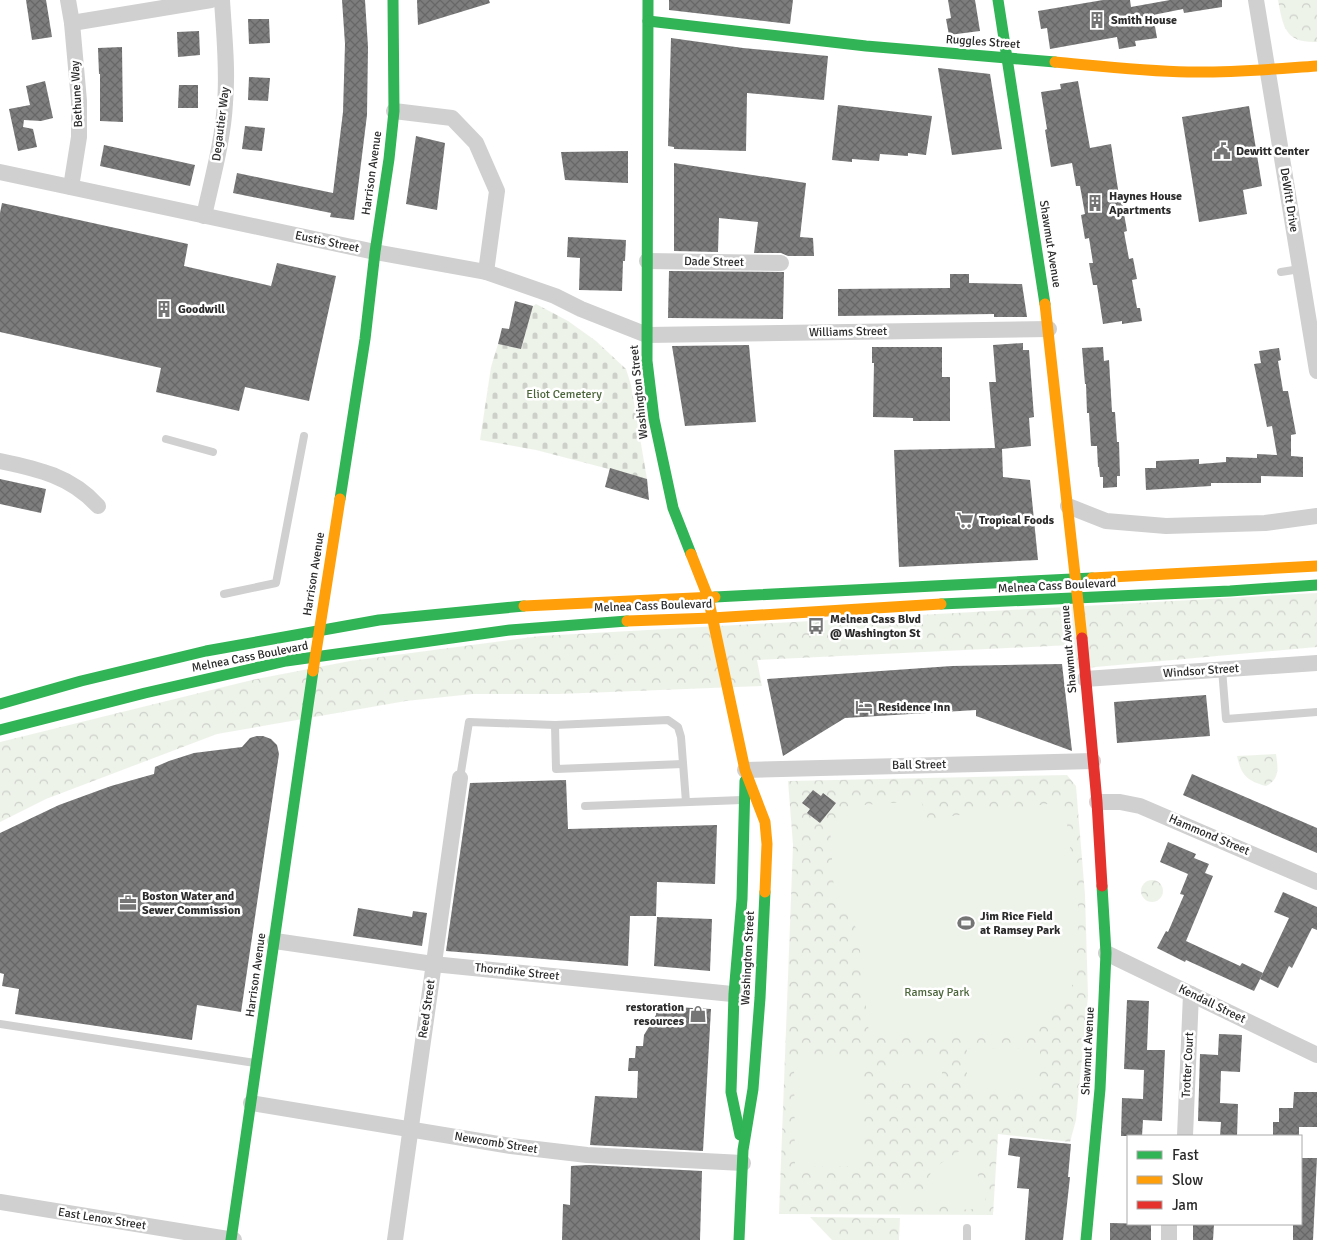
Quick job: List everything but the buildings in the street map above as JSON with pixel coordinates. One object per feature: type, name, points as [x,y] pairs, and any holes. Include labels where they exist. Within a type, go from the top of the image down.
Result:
[{"type":"main road","name":"Harrison Avenue","points":[[232,1240],[250,1102],[315,658],[365,339],[375,252],[389,159],[394,111],[393,0]]},
{"type":"main road","name":"Washington Street","points":[[648,0],[647,361],[654,419],[676,517],[708,597],[745,770],[765,822],[767,844],[760,998],[753,1089],[743,1156],[739,1240]]},
{"type":"main road","name":"Shawmut Avenue","points":[[998,0],[1049,329],[1076,578],[1097,802],[1106,952],[1100,1089],[1086,1240]]},
{"type":"main road","name":"Ruggles Street","points":[[648,21],[866,46],[1158,71],[1267,70],[1317,66]]},
{"type":"main road","name":"Melnea Cass Boulevard","points":[[0,704],[80,681],[240,644],[378,620],[482,608],[1317,566]]},
{"type":"main road","name":"Melnea Cass Boulevard","points":[[0,730],[145,693],[286,661],[510,630],[588,622],[712,618],[880,607],[1240,591],[1317,585]]},
{"type":"main road","name":"Washington Street","points":[[743,1156],[731,1092],[734,994],[742,899],[745,770]]},
{"type":"street","name":"Bethune Way","points":[[68,0],[79,101],[79,137],[71,187]]},
{"type":"street","points":[[72,24],[211,0]]},
{"type":"street","name":"Degautier Way","points":[[204,216],[221,137],[226,103],[222,0]]},
{"type":"street","name":"DeWitt Drive","points":[[1256,0],[1300,269],[1313,328],[1317,371]]},
{"type":"street","points":[[394,111],[452,118],[476,144],[497,191],[486,272]]},
{"type":"street","name":"Eustis Street","points":[[0,172],[375,252],[486,272],[555,296],[581,309],[647,335]]},
{"type":"street","name":"Dade Street","points":[[647,261],[781,263]]},
{"type":"street","name":"Williams Street","points":[[647,335],[1049,329]]},
{"type":"street","points":[[0,461],[68,480],[89,495],[98,506]]},
{"type":"street","points":[[1068,506],[1106,521],[1166,526],[1265,523],[1317,516]]},
{"type":"street","name":"Windsor Street","points":[[1085,679],[1317,663]]},
{"type":"street","name":"Ball Street","points":[[745,770],[1093,761]]},
{"type":"street","name":"Reed Street","points":[[395,1240],[460,778]]},
{"type":"street","name":"Hammond Street","points":[[1097,802],[1120,802],[1140,806],[1317,882]]},
{"type":"street","name":"Thorndike Street","points":[[275,941],[433,964],[760,998]]},
{"type":"street","name":"Kendall Street","points":[[1106,952],[1317,1055]]},
{"type":"street","name":"Trotter Court","points":[[1185,1135],[1191,994]]},
{"type":"street","name":"Newcomb Street","points":[[250,1102],[511,1146],[587,1155],[743,1156]]},
{"type":"street","name":"East Lenox Street","points":[[0,1202],[177,1236],[232,1240]]},
{"type":"street","points":[[1169,1240],[1170,1225]]},
{"type":"lane","points":[[1281,272],[1300,269]]},
{"type":"lane","points":[[224,594],[276,583],[304,436]]},
{"type":"lane","points":[[166,439],[213,452]]},
{"type":"lane","points":[[880,588],[880,607]]},
{"type":"lane","points":[[1222,669],[1226,719],[1317,712]]},
{"type":"lane","points":[[460,778],[469,722],[555,725],[668,720],[678,727],[681,738],[686,802]]},
{"type":"lane","points":[[555,725],[556,770],[683,764]]},
{"type":"lane","points":[[585,806],[756,798]]},
{"type":"lane","points":[[0,1024],[257,1064]]},
{"type":"lane","points":[[967,1228],[967,1240]]},
{"type":"green space","points":[[1278,0],[1317,0],[1317,42],[1298,40],[1287,32]]},
{"type":"green space","name":"Eliot Cemetery","points":[[536,304],[568,321],[596,341],[626,369],[631,385],[647,479],[536,450],[480,440],[491,367],[498,344],[521,349],[533,306]]},
{"type":"green space","points":[[1317,593],[1317,647],[1074,669],[1072,645],[757,660],[762,686],[559,694],[473,694],[406,701],[217,734],[46,799],[0,822],[0,742],[252,680],[350,661],[540,636]]},
{"type":"green space","points":[[1276,754],[1277,773],[1274,780],[1266,786],[1254,782],[1243,773],[1237,756]]},
{"type":"green space","name":"Ramsay Park","points":[[1067,775],[1076,786],[1085,895],[1088,996],[1076,1120],[1070,1142],[998,1134],[993,1215],[779,1214],[793,845],[788,781]]},
{"type":"green space","name":"Jim Rice Field at Ramsey Park","points":[[921,801],[928,819],[1064,802],[1079,914],[1074,983],[1035,1033],[869,1034],[858,931],[834,891],[830,826],[848,806]]},
{"type":"green space","points":[[1148,880],[1156,880],[1163,887],[1163,895],[1156,902],[1148,902],[1141,895],[1141,887]]},
{"type":"green space","points":[[967,1049],[1040,1049],[1039,1092],[967,1092]]},
{"type":"green space","points":[[794,1056],[863,1056],[863,1166],[795,1167]]},
{"type":"green space","points":[[942,1057],[942,1083],[886,1084],[886,1058]]},
{"type":"green space","points":[[978,1139],[977,1172],[986,1190],[985,1202],[973,1209],[958,1210],[957,1204],[904,1203],[899,1201],[897,1195],[901,1189],[922,1190],[927,1184],[932,1169]]},
{"type":"green space","points":[[810,1217],[900,1218],[899,1240],[832,1240]]},
{"type":"traffic: fast","points":[[340,499],[365,339],[375,252],[389,159],[394,111],[393,0]]},
{"type":"traffic: fast","points":[[648,0],[647,361],[654,419],[673,508],[691,554]]},
{"type":"traffic: fast","points":[[998,0],[1045,304]]},
{"type":"traffic: fast","points":[[648,21],[866,46],[1055,62]]},
{"type":"traffic: fast","points":[[715,597],[1092,578]]},
{"type":"traffic: fast","points":[[941,604],[1230,591],[1317,585]]},
{"type":"traffic: fast","points":[[0,704],[81,681],[206,651],[379,620],[524,606]]},
{"type":"traffic: fast","points":[[0,730],[145,693],[286,661],[510,630],[627,621]]},
{"type":"traffic: fast","points":[[231,1240],[313,671]]},
{"type":"traffic: fast","points":[[740,1135],[731,1092],[734,994],[742,899],[745,781]]},
{"type":"traffic: fast","points":[[1086,1240],[1100,1089],[1106,953],[1102,886]]},
{"type":"traffic: fast","points":[[739,1240],[743,1150],[753,1089],[760,998],[765,892]]},
{"type":"traffic: slow","points":[[1055,62],[1188,72],[1317,66]]},
{"type":"traffic: slow","points":[[1045,304],[1082,638]]},
{"type":"traffic: slow","points":[[313,671],[340,499]]},
{"type":"traffic: slow","points":[[691,554],[708,597],[745,770],[765,822],[767,844],[765,892]]},
{"type":"traffic: slow","points":[[1092,578],[1317,566]]},
{"type":"traffic: slow","points":[[524,606],[715,597]]},
{"type":"traffic: slow","points":[[627,621],[712,618],[941,604]]},
{"type":"traffic: jam","points":[[1082,638],[1097,802],[1102,886]]},
{"type":"place","name":"Smith House","points":[[1097,20]]},
{"type":"place","name":"Dewitt Center","points":[[1222,151]]},
{"type":"place","name":"Haynes House Apartments","points":[[1095,203]]},
{"type":"place","name":"Goodwill","points":[[164,309]]},
{"type":"place","name":"Tropical Foods","points":[[965,520]]},
{"type":"place","name":"Melnea Cass Blvd @ Washington St","points":[[816,626]]},
{"type":"place","name":"Residence Inn","points":[[864,707]]},
{"type":"place","name":"Boston Water and Sewer Commission","points":[[128,903]]},
{"type":"place","name":"Jim Rice Field at Ramsey Park","points":[[966,923]]},
{"type":"place","name":"restoration resources","points":[[698,1014]]}]
